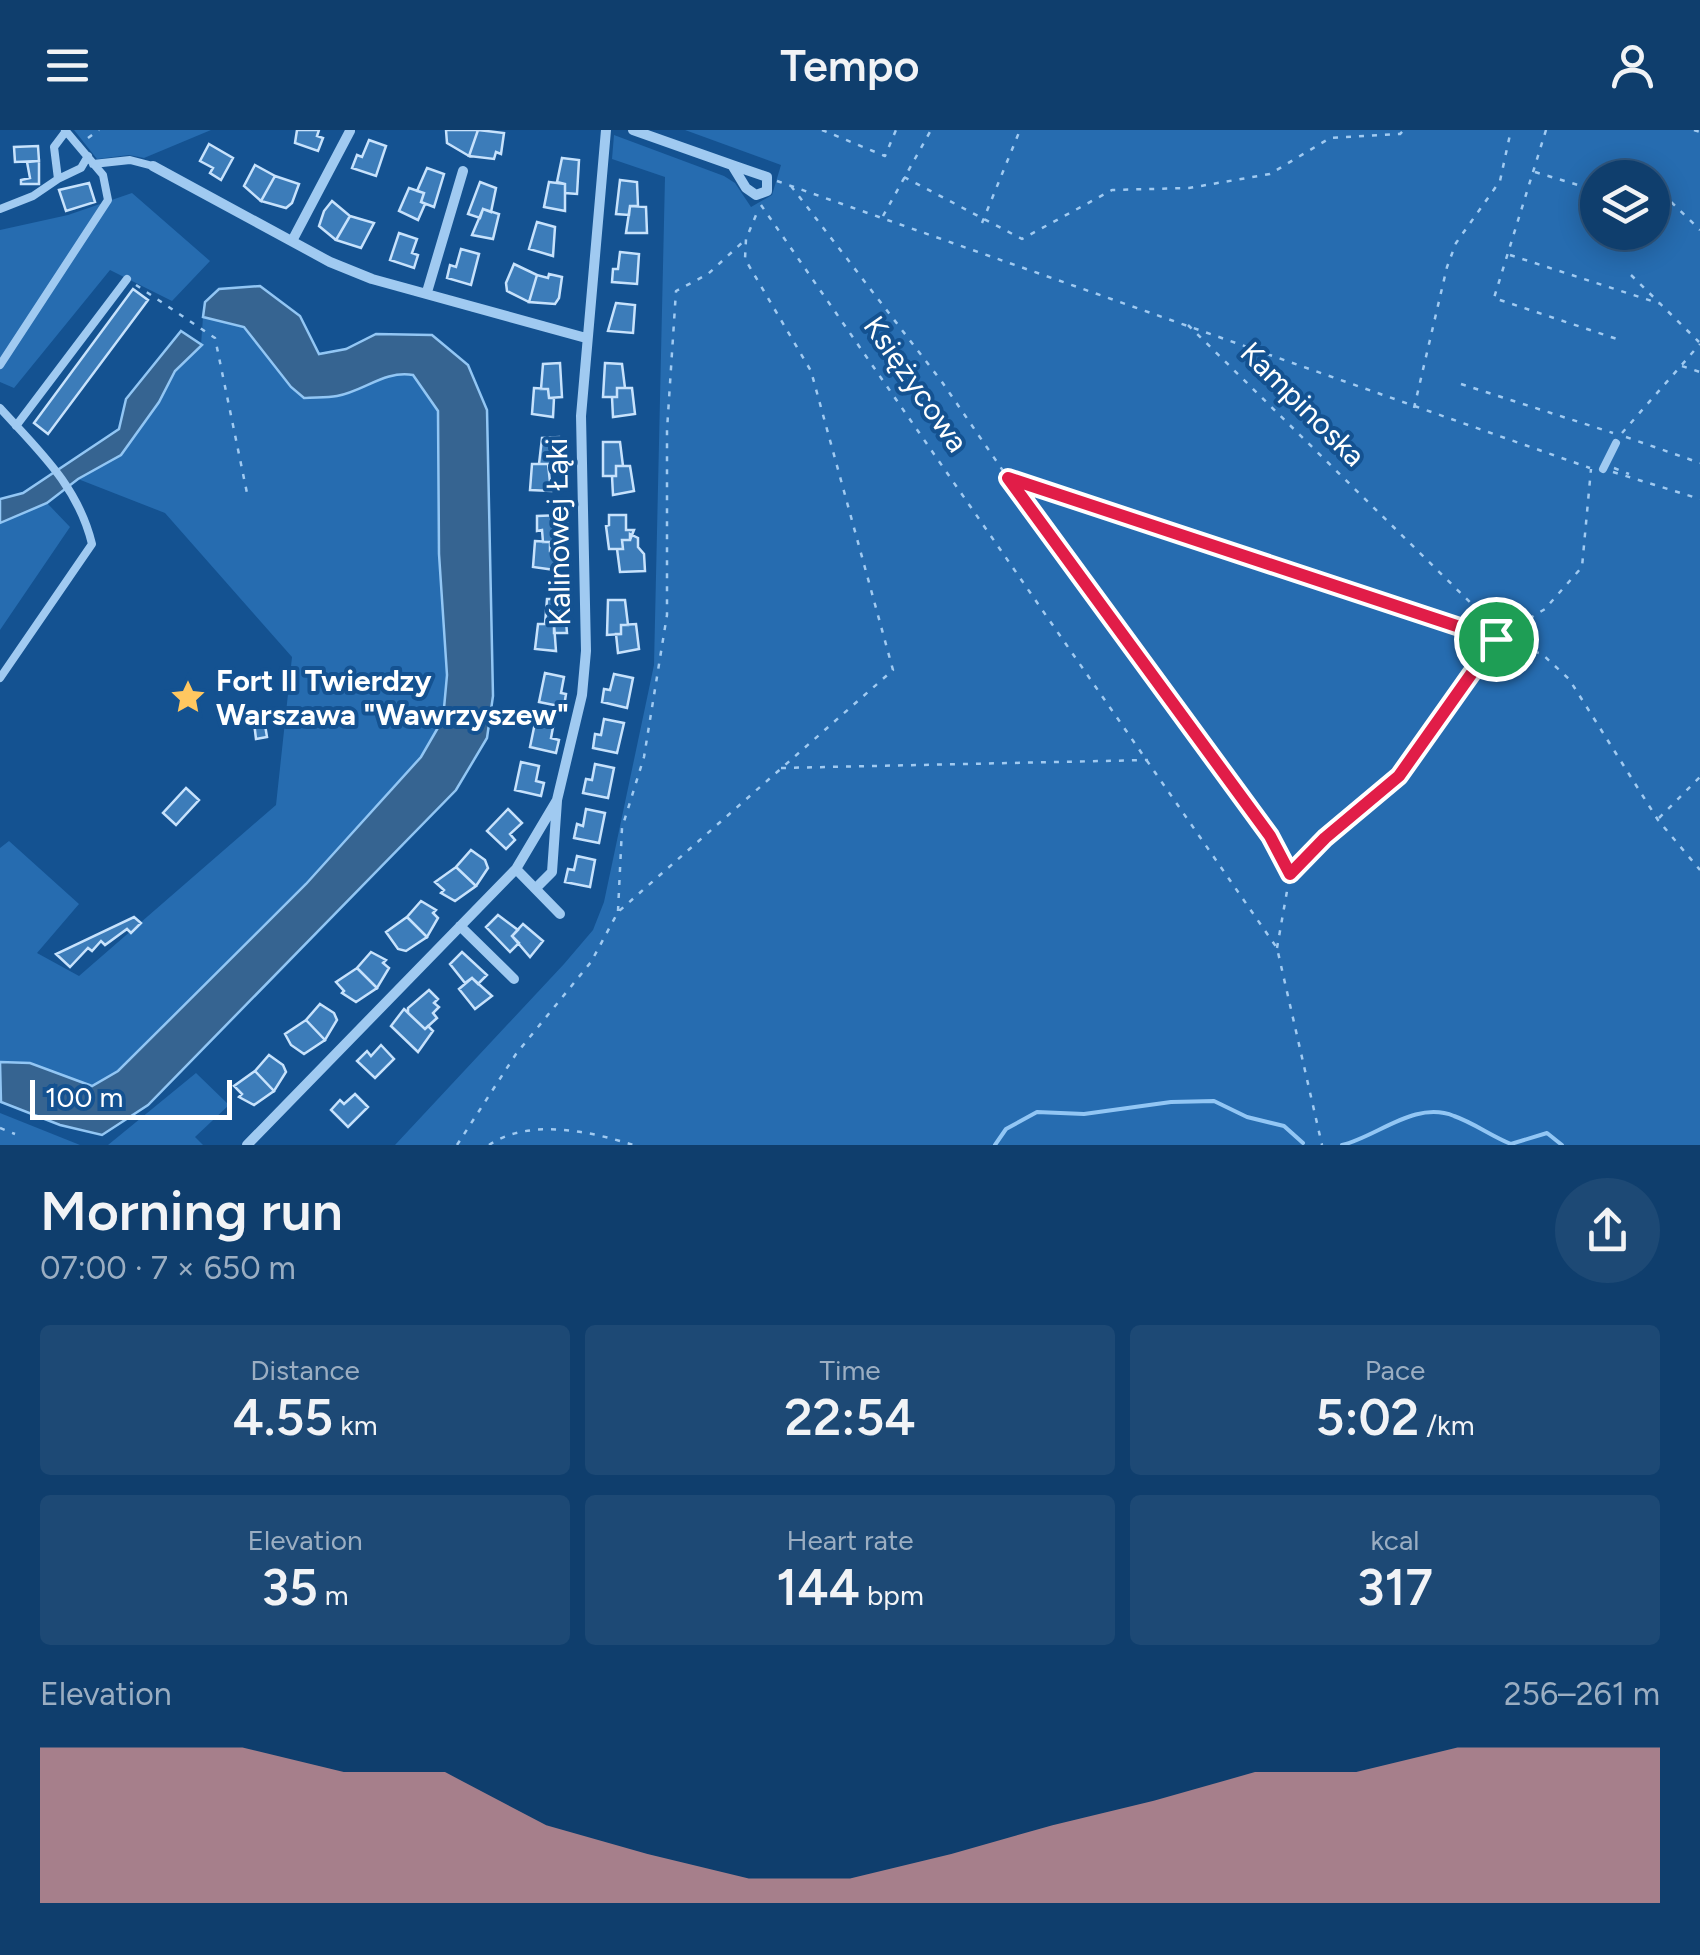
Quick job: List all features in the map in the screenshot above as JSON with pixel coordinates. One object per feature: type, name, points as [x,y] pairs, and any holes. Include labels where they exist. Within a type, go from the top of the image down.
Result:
[{"type":"street","name":"Kalinowej Łąki","points":[[247,1145],[516,869],[556,800],[582,694],[586,651],[581,416],[606,130]]},
{"type":"street","points":[[634,130],[766,177],[767,191],[759,200],[732,166]]},
{"type":"street","points":[[292,241],[350,131]]},
{"type":"street","points":[[153,166],[372,279],[586,338]]},
{"type":"street","points":[[427,292],[463,170]]},
{"type":"street","points":[[536,888],[552,872],[556,800]]},
{"type":"street","points":[[516,869],[560,914]]},
{"type":"street","points":[[460,926],[514,979]]},
{"type":"lane","points":[[0,364],[108,200],[103,175],[66,131],[54,147],[52,158],[58,179]]},
{"type":"lane","points":[[0,209],[91,160],[130,160],[153,166]]},
{"type":"lane","points":[[16,426],[127,280]]},
{"type":"lane","points":[[0,408],[48,455],[85,515],[92,544],[0,678]]},
{"type":"lane","points":[[1606,470],[1618,439]]},
{"type":"path","points":[[79,145],[99,130]]},
{"type":"path","points":[[822,130],[886,156],[896,130]]},
{"type":"path","points":[[882,218],[931,130]]},
{"type":"path","points":[[983,221],[1020,130]]},
{"type":"path","points":[[904,177],[1022,239],[1112,190],[1189,188],[1270,174],[1330,138],[1400,134],[1404,130]]},
{"type":"path","points":[[1414,408],[1456,244],[1500,180],[1511,130]]},
{"type":"path","points":[[1546,130],[1494,298],[1620,340]]},
{"type":"path","points":[[1694,130],[1700,132]]},
{"type":"path","points":[[1533,172],[1580,186]]},
{"type":"path","name":"Kampinoska","points":[[766,177],[1188,324],[1482,616],[1496,639]]},
{"type":"path","points":[[790,184],[942,382],[1262,825],[1290,874]]},
{"type":"path","points":[[458,1145],[516,1054],[592,962],[618,912],[893,670],[811,371],[745,260],[746,239],[759,200]]},
{"type":"path","name":"Księżycowa","points":[[759,200],[1277,948],[1322,1145]]},
{"type":"path","points":[[1670,202],[1700,230]]},
{"type":"path","points":[[618,912],[622,828],[644,757],[667,615],[667,430],[676,291],[708,274],[746,239]]},
{"type":"path","points":[[1507,254],[1660,304]]},
{"type":"path","points":[[1618,439],[1700,344],[1631,275]]},
{"type":"path","points":[[127,280],[216,338],[248,493]]},
{"type":"path","points":[[1188,324],[1414,408],[1591,468],[1700,498]]},
{"type":"path","points":[[1681,365],[1700,372]]},
{"type":"path","points":[[1461,384],[1618,439],[1700,462]]},
{"type":"path","points":[[1277,948],[1290,874],[1325,838],[1399,776],[1496,639],[1544,608],[1582,568],[1591,468]]},
{"type":"path","points":[[1008,478],[1542,654],[1569,679],[1658,820],[1700,870]]},
{"type":"path","points":[[780,768],[1150,760]]},
{"type":"path","points":[[1658,820],[1700,777]]},
{"type":"path","points":[[0,1128],[14,1134]]},
{"type":"path","points":[[489,1145],[506,1133],[588,1130],[633,1145]]},
{"type":"shaded area","points":[[74,130],[211,130],[144,158],[129,155],[97,159]]},
{"type":"shaded area","points":[[685,130],[1700,130],[1700,1145],[395,1145],[564,964],[593,930],[604,902],[654,665],[665,177],[612,159],[614,135],[724,176],[735,183],[751,207],[772,195],[781,165]]},
{"type":"shaded area","points":[[132,193],[210,261],[172,301],[110,270],[14,388],[0,382],[0,230],[68,215]]},
{"type":"shaded area","points":[[260,286],[300,316],[319,354],[346,349],[376,334],[432,335],[468,365],[487,410],[493,696],[487,738],[456,790],[148,1105],[102,1135],[60,1125],[1,1102],[0,1062],[30,1063],[92,1086],[118,1071],[306,884],[421,757],[443,719],[447,675],[439,554],[438,411],[413,375],[403,374],[337,396],[304,398],[244,327],[203,317],[205,302],[219,289]]},
{"type":"shaded area","points":[[203,317],[244,327],[268,355],[366,387],[395,372],[413,375],[438,411],[439,554],[447,675],[443,719],[421,757],[306,884],[118,1071],[92,1086],[31,1063],[0,1062],[0,848],[9,841],[79,904],[37,953],[79,976],[276,805],[292,657],[165,513],[78,479],[121,455],[159,402],[175,371],[201,345]]},
{"type":"shaded area","points":[[181,331],[202,345],[175,371],[159,402],[121,455],[78,479],[47,503],[0,523],[0,499],[23,493],[119,429],[126,399]]},
{"type":"shaded area","points":[[47,503],[70,527],[0,630],[0,523]]},
{"type":"shaded area","points":[[196,1073],[229,1105],[195,1137],[203,1145],[108,1145]]},
{"type":"shaded area","points":[[0,1113],[80,1145],[0,1145]]},
{"type":"building","points":[[297,130],[319,130],[317,136],[323,138],[318,151],[295,143]]},
{"type":"building","points":[[446,130],[478,130],[469,156],[447,143]]},
{"type":"building","points":[[478,130],[504,133],[501,154],[496,152],[494,159],[469,156]]},
{"type":"building","points":[[369,140],[386,146],[376,176],[352,168]]},
{"type":"building","points":[[209,144],[233,158],[221,180],[210,173],[213,168],[200,161]]},
{"type":"building","points":[[38,146],[39,161],[15,162],[14,147]]},
{"type":"building","points":[[562,158],[579,160],[577,194],[565,193],[565,184],[557,182]]},
{"type":"building","points":[[39,161],[39,184],[21,184],[21,180],[30,178],[27,162]]},
{"type":"building","points":[[255,165],[275,176],[261,201],[244,186]]},
{"type":"building","points":[[427,168],[444,174],[434,207],[421,202],[424,193],[417,191]]},
{"type":"building","points":[[275,176],[299,184],[286,208],[261,201]]},
{"type":"building","points":[[620,180],[637,182],[638,206],[630,206],[629,215],[616,214]]},
{"type":"building","points":[[480,182],[496,188],[491,212],[483,209],[480,218],[468,214]]},
{"type":"building","points":[[549,182],[565,184],[565,211],[544,207]]},
{"type":"building","points":[[89,183],[95,202],[66,211],[59,190]]},
{"type":"building","points":[[409,188],[424,193],[421,202],[425,204],[418,220],[399,211]]},
{"type":"building","points":[[332,201],[350,216],[336,240],[319,226]]},
{"type":"building","points":[[630,206],[646,207],[647,233],[626,233]]},
{"type":"building","points":[[483,209],[499,214],[493,239],[472,235]]},
{"type":"building","points":[[350,216],[374,223],[361,248],[336,240]]},
{"type":"building","points":[[537,222],[555,227],[553,256],[529,249]]},
{"type":"building","points":[[399,233],[417,239],[412,253],[418,255],[414,268],[390,260]]},
{"type":"building","points":[[461,249],[479,254],[471,285],[447,278],[450,265],[456,267]]},
{"type":"building","points":[[620,252],[639,254],[637,284],[612,282]]},
{"type":"building","points":[[514,264],[537,275],[529,302],[507,291]]},
{"type":"building","points":[[549,274],[562,277],[555,304],[529,302],[537,275],[548,278]]},
{"type":"building","points":[[133,289],[148,300],[48,434],[34,423]]},
{"type":"building","points":[[616,303],[635,305],[633,333],[608,331]]},
{"type":"building","points":[[560,363],[562,397],[549,398],[548,389],[541,389],[543,364]]},
{"type":"building","points":[[605,363],[622,364],[625,388],[617,388],[617,397],[603,397]]},
{"type":"building","points":[[534,388],[548,389],[549,398],[554,398],[553,417],[532,414]]},
{"type":"building","points":[[617,388],[632,388],[635,414],[613,417],[612,397],[617,397]]},
{"type":"building","points":[[559,437],[562,473],[549,473],[548,464],[539,464],[542,438]]},
{"type":"building","points":[[603,442],[620,442],[623,466],[616,466],[616,476],[603,476]]},
{"type":"building","points":[[532,464],[548,464],[551,491],[530,490]]},
{"type":"building","points":[[616,466],[630,466],[634,491],[613,495]]},
{"type":"building","points":[[562,515],[562,521],[567,521],[565,550],[550,551],[550,542],[543,542],[542,530],[537,531],[537,516]]},
{"type":"building","points":[[609,515],[626,515],[626,530],[634,530],[630,540],[622,540],[623,549],[609,549]]},
{"type":"building","points":[[630,534],[638,538],[645,571],[620,572],[617,549],[623,549],[622,540],[630,540]]},
{"type":"building","points":[[535,541],[550,542],[550,551],[555,551],[555,570],[533,567]]},
{"type":"building","points":[[547,599],[564,599],[567,633],[554,633],[554,624],[545,624]]},
{"type":"building","points":[[608,600],[625,600],[628,625],[621,625],[621,634],[607,635]]},
{"type":"building","points":[[538,624],[554,624],[556,651],[535,649]]},
{"type":"building","points":[[636,624],[639,649],[618,653],[616,634],[621,634],[621,625]]},
{"type":"building","points":[[545,673],[564,677],[564,707],[539,702]]},
{"type":"building","points":[[614,674],[633,678],[627,708],[602,702],[604,689],[610,690]]},
{"type":"building","points":[[263,713],[267,737],[256,739],[253,714]]},
{"type":"building","points":[[536,718],[554,722],[551,738],[559,740],[556,753],[530,747]]},
{"type":"building","points":[[604,719],[624,723],[617,753],[593,748],[595,734],[601,735]]},
{"type":"building","points":[[521,762],[539,766],[536,781],[544,783],[541,796],[515,790]]},
{"type":"building","points":[[595,764],[614,768],[608,798],[583,793],[586,779],[592,780]]},
{"type":"building","points":[[186,788],[199,800],[176,825],[163,813]]},
{"type":"building","points":[[508,809],[522,823],[510,834],[515,840],[506,849],[487,831]]},
{"type":"building","points":[[586,809],[605,813],[599,843],[574,838],[577,824],[583,826]]},
{"type":"building","points":[[471,850],[485,860],[488,868],[476,886],[456,867]]},
{"type":"building","points":[[577,856],[595,860],[590,887],[565,882],[568,869],[574,870]]},
{"type":"building","points":[[456,867],[476,886],[455,901],[441,893],[444,890],[435,882]]},
{"type":"building","points":[[421,901],[436,910],[433,913],[438,918],[427,937],[407,917]]},
{"type":"building","points":[[498,915],[518,930],[512,936],[519,943],[510,952],[486,927]]},
{"type":"building","points":[[134,917],[141,923],[131,933],[127,929],[105,945],[101,941],[92,951],[88,948],[70,967],[56,954]]},
{"type":"building","points":[[407,917],[427,937],[406,951],[398,949],[386,932]]},
{"type":"building","points":[[523,924],[543,941],[530,957],[512,936]]},
{"type":"building","points":[[371,952],[386,960],[383,963],[389,968],[377,988],[357,968]]},
{"type":"building","points":[[462,952],[487,975],[478,984],[472,978],[465,983],[450,964]]},
{"type":"building","points":[[357,968],[377,988],[356,1002],[342,993],[336,982]]},
{"type":"building","points":[[472,978],[492,996],[475,1009],[459,989]]},
{"type":"building","points":[[429,990],[438,999],[434,1003],[439,1007],[433,1013],[437,1018],[425,1029],[408,1013],[408,1008]]},
{"type":"building","points":[[320,1004],[334,1013],[337,1020],[325,1040],[306,1020]]},
{"type":"building","points":[[404,1009],[425,1029],[428,1026],[433,1031],[418,1052],[391,1026]]},
{"type":"building","points":[[306,1020],[325,1040],[304,1054],[291,1045],[285,1034]]},
{"type":"building","points":[[381,1045],[394,1059],[375,1078],[357,1061],[367,1051],[371,1056]]},
{"type":"building","points":[[269,1055],[286,1072],[274,1091],[255,1071]]},
{"type":"building","points":[[255,1071],[274,1091],[254,1105],[239,1097],[242,1094],[234,1086]]},
{"type":"building","points":[[355,1094],[368,1107],[348,1127],[331,1110],[340,1100],[344,1104]]},
{"type":"waterway","points":[[995,1145],[1006,1129],[1037,1112],[1084,1114],[1171,1102],[1214,1101],[1247,1117],[1284,1126],[1303,1143]]},
{"type":"waterway","points":[[1342,1145],[1411,1116],[1439,1112],[1511,1144],[1547,1133],[1562,1145]]},
{"type":"place","name":"Fort II Twierdzy Warszawa \"Wawrzyszew\"","points":[[188,697]]},
{"type":"route","points":[[1008,478],[1496,639],[1399,776],[1325,838],[1290,874],[1270,836],[1008,478]]}]
